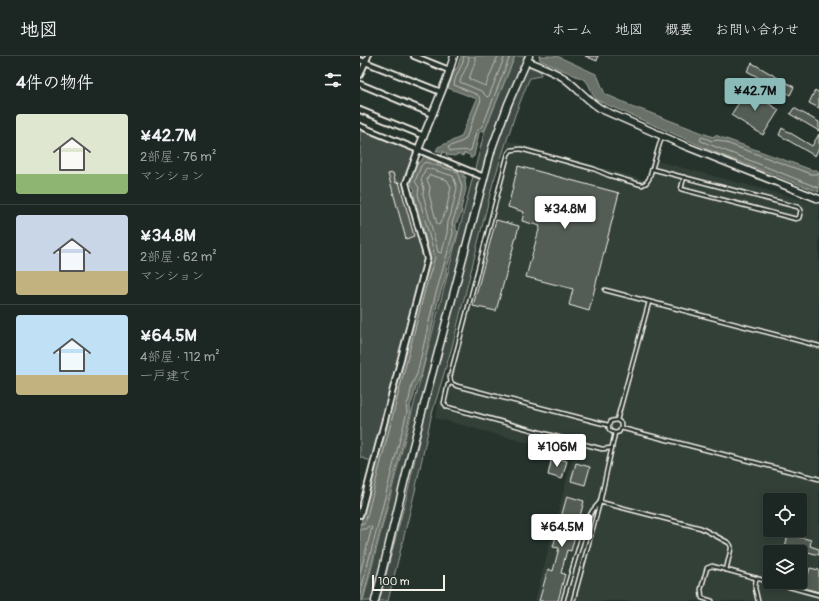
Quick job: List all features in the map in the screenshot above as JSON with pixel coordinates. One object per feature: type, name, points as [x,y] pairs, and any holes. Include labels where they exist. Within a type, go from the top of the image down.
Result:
[{"type":"street","points":[[360,75],[368,56]]},
{"type":"street","points":[[414,56],[450,70]]},
{"type":"street","points":[[360,515],[427,259],[406,183],[450,70],[454,56]]},
{"type":"street","points":[[375,601],[414,442],[492,148],[508,104],[528,59],[563,78],[577,89],[590,103],[602,110],[662,136],[819,199]]},
{"type":"street","points":[[360,60],[441,92]]},
{"type":"street","points":[[360,84],[432,114]]},
{"type":"street","points":[[360,110],[424,136]]},
{"type":"street","points":[[360,126],[484,177]]},
{"type":"lane","points":[[612,448],[602,448],[447,407],[444,403],[448,385],[451,383],[450,377],[508,154],[511,150],[521,149],[594,169],[608,175],[642,185],[649,179],[662,136]]},
{"type":"lane","points":[[652,169],[684,177],[798,207],[801,210],[799,218],[796,219],[681,189],[684,177]]},
{"type":"lane","points":[[606,290],[819,346]]},
{"type":"lane","points":[[616,420],[649,302]]},
{"type":"lane","points":[[451,383],[465,388],[608,425]]},
{"type":"lane","points":[[573,601],[600,502],[615,433],[619,432],[621,428],[621,423],[616,420],[610,421],[608,425]]},
{"type":"lane","points":[[608,425],[611,432],[615,433]]},
{"type":"lane","points":[[621,428],[819,479]]},
{"type":"lane","points":[[600,502],[701,528],[729,543],[731,549],[726,570]]},
{"type":"lane","points":[[563,601],[586,522],[600,502]]},
{"type":"lane","points":[[712,601],[702,598],[701,589],[707,568],[712,566],[763,580]]},
{"type":"lane","points":[[756,578],[755,588],[758,601]]},
{"type":"lane","points":[[796,589],[819,595]]},
{"type":"shaded area","points":[[515,56],[526,56],[508,96],[373,601],[363,601],[485,130]]},
{"type":"shaded area","points":[[531,66],[539,70],[541,73],[540,76],[530,78],[528,82],[515,115],[493,183],[452,347],[431,417],[415,491],[388,601],[379,601],[407,495],[429,396],[479,207],[498,141],[525,72],[528,67]]},
{"type":"shaded area","points":[[360,131],[415,152],[404,183],[425,259],[373,462],[360,457]]},
{"type":"shaded area","points":[[508,141],[652,182],[657,161],[819,204],[819,601],[535,601],[573,455],[435,418]]},
{"type":"water","points":[[461,56],[515,56],[485,130],[479,133],[474,156],[472,158],[470,158],[470,155],[464,153],[463,156],[458,154],[455,156],[446,155],[447,153],[436,151],[438,147],[461,137],[477,99],[448,88]]},
{"type":"water","points":[[539,56],[557,56],[596,74],[605,94],[628,104],[633,108],[640,109],[713,137],[715,135],[812,170],[817,170],[819,172],[819,192],[717,153],[601,102],[593,95],[585,80],[540,60]]},
{"type":"water","points":[[425,155],[428,159],[442,164],[444,162],[468,172],[462,176],[466,177],[466,189],[461,209],[462,212],[456,224],[456,230],[458,232],[438,301],[421,376],[417,383],[410,406],[411,411],[362,601],[360,601],[360,527],[421,289],[431,258],[413,192],[415,190],[411,184],[418,162],[420,162]]},
{"type":"building","points":[[585,56],[598,56],[597,61]]},
{"type":"building","points":[[752,63],[794,87],[790,95],[747,71]]},
{"type":"building","points":[[747,90],[779,110],[763,135],[731,115]]},
{"type":"building","points":[[815,90],[819,93],[819,108],[809,103]]},
{"type":"building","points":[[794,108],[819,122],[819,131],[790,114]]},
{"type":"building","points":[[782,128],[812,146],[819,134],[819,148],[815,156],[779,135]]},
{"type":"building","points":[[518,166],[619,193],[589,311],[569,305],[573,289],[526,277],[540,226],[522,221],[524,212],[508,207]]},
{"type":"building","points":[[393,173],[396,183],[399,182],[414,236],[406,239],[388,174]]},
{"type":"building","points":[[496,220],[519,226],[496,311],[473,306]]},
{"type":"building","points":[[552,457],[567,461],[562,479],[548,475]]},
{"type":"building","points":[[576,463],[590,467],[585,485],[571,481]]},
{"type":"building","points":[[567,496],[584,501],[571,551],[567,550],[561,573],[565,574],[558,601],[539,601],[548,569],[553,571],[559,548],[553,547]]},
{"type":"building","points":[[787,537],[800,537],[811,540],[810,546],[819,549],[819,555],[808,552],[807,556],[807,545],[786,545]]},
{"type":"building","points":[[810,568],[819,570],[819,592],[807,589]]},
{"type":"waterway","points":[[438,163],[443,152]]}]
